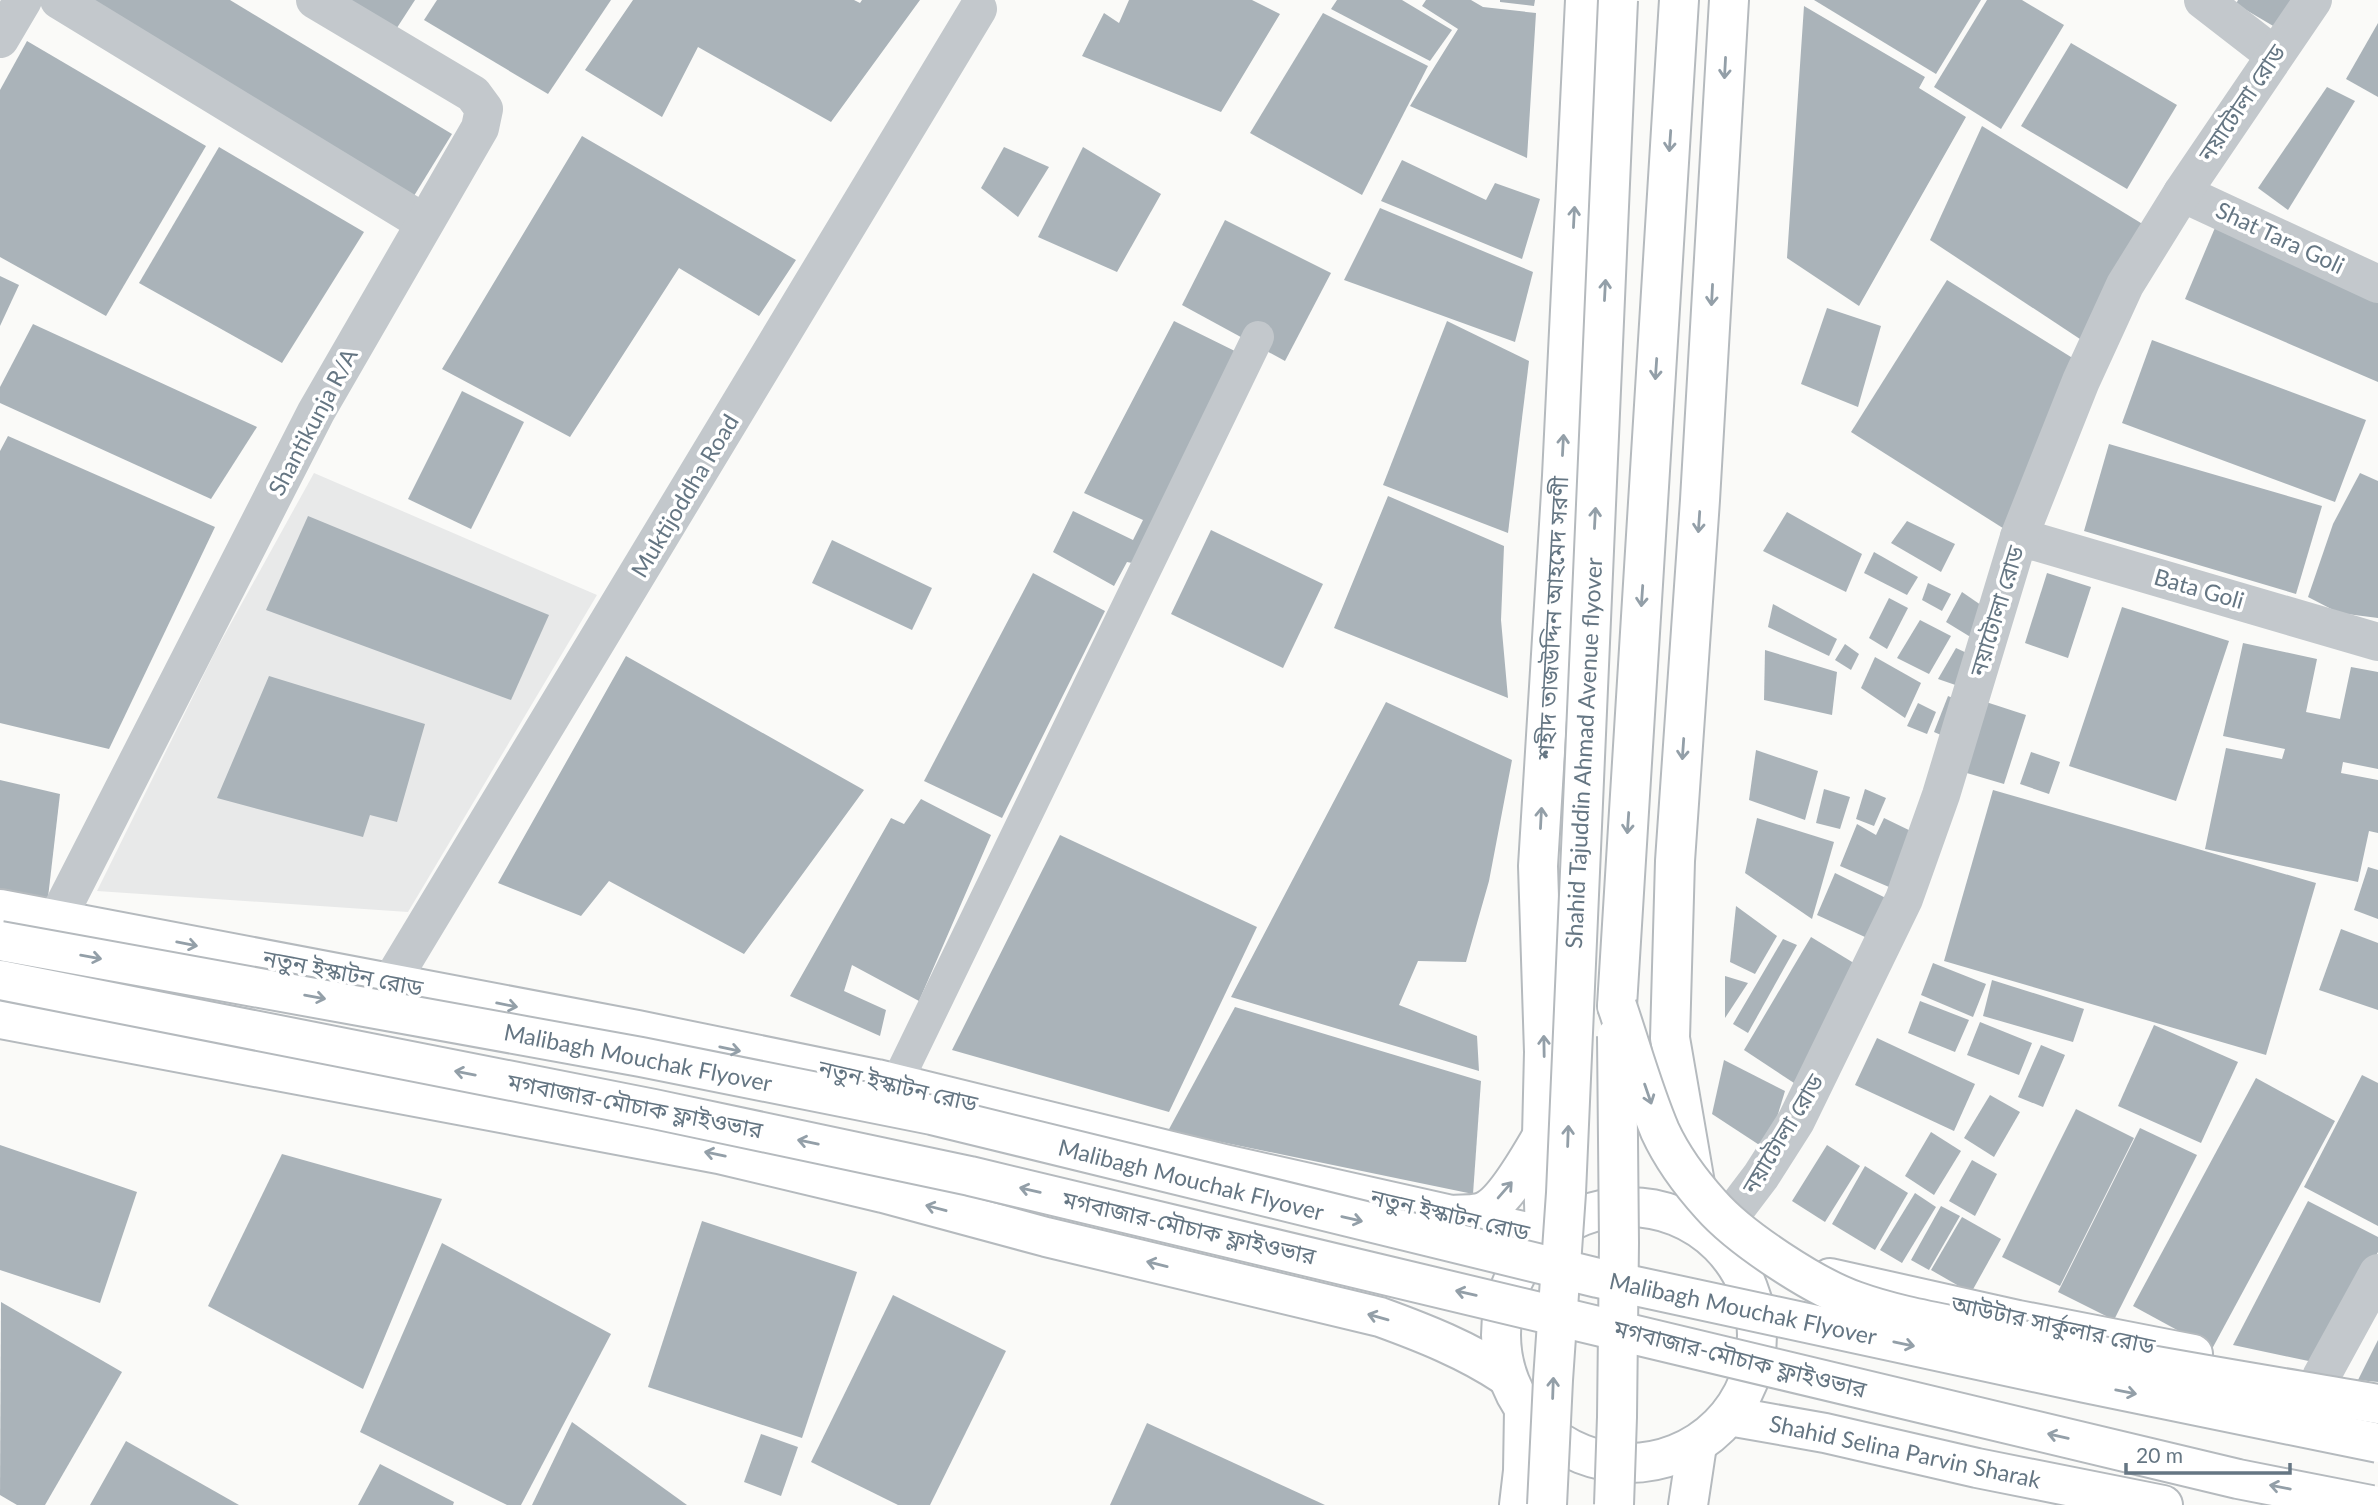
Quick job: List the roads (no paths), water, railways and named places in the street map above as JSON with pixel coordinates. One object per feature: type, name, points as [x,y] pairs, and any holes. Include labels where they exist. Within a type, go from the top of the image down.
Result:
[{"type":"main road","name":"শহীদ তাজউদ্দিন আহমেদ সরণী","points":[[1545,1236],[1542,1136],[1544,1052],[1538,866],[1562,476],[1585,0]]},
{"type":"main road","name":"Shahid Tajuddin Ahmad Avenue flyover","points":[[1547,1505],[1566,1193],[1618,0]]},
{"type":"main road","name":"Shahid Tajuddin Ahmad Avenue flyover","points":[[1614,1505],[1618,1417],[1617,1006],[1679,0]]},
{"type":"main road","points":[[57,919],[14,1021],[757,1163],[883,1193],[1046,1237],[1380,1317],[1481,1359],[1506,1376],[1524,1410],[1551,1437],[1585,1456],[1623,1464],[1661,1460],[1696,1445],[1714,1432],[1729,1416],[1745,1392],[1755,1364],[1758,1335],[1754,1306],[1745,1279],[1716,1241],[1670,1038],[1675,862],[1701,487],[1729,0]]},
{"type":"main road","name":"নতুন ইস্কাটন রোড","points":[[0,909],[623,1027],[896,1084],[1224,1164],[1545,1236]]},
{"type":"main road","name":"Malibagh Mouchak Flyover","points":[[0,941],[641,1057],[932,1115],[1598,1278],[2378,1443]]},
{"type":"main road","name":"মগবাজার-মৌচাক ফ্লাইওভার","points":[[0,980],[654,1109],[970,1176],[2238,1479],[2371,1505]]},
{"type":"main road","points":[[1617,1006],[1661,1132],[1681,1166],[1711,1205],[1734,1226],[1794,1269],[1853,1301],[2060,1349],[2378,1404]]},
{"type":"main road","points":[[1449,1215],[1482,1213],[1503,1195],[1522,1171],[1542,1136]]},
{"type":"main road","name":"আউটার সার্কুলার রোড","points":[[1506,1376],[1500,1339],[1504,1301],[1520,1266],[1545,1236],[1573,1218],[1606,1208],[1640,1207],[1674,1214],[1716,1241],[2018,1320],[2378,1387]]},
{"type":"main road","points":[[1520,1505],[1524,1410]]},
{"type":"main road","name":"Shahid Selina Parvin Sharak","points":[[1729,1416],[1825,1433],[1977,1468],[2163,1505]]},
{"type":"main road","points":[[1688,1505],[1696,1445]]},
{"type":"street","points":[[0,39],[23,0]]},
{"type":"street","points":[[59,0],[424,222]]},
{"type":"street","name":"Shantikunja R/A","points":[[57,919],[316,412],[480,128],[484,108],[473,94],[315,0]]},
{"type":"street","points":[[2203,0],[2274,55]]},
{"type":"street","name":"নয়াটোলা রোড","points":[[1716,1241],[1796,1121],[1905,899],[1941,795],[2019,537],[2081,381],[2125,285],[2182,192],[2313,0]]},
{"type":"street","name":"Muktijoddha Road","points":[[391,982],[978,9]]},
{"type":"street","name":"Shat Tara Goli","points":[[2182,192],[2378,284]]},
{"type":"street","name":"Bata Goli","points":[[2019,537],[2378,642]]},
{"type":"street","points":[[2321,1377],[2378,1273]]},
{"type":"lane","points":[[896,1084],[1258,337]]}]
